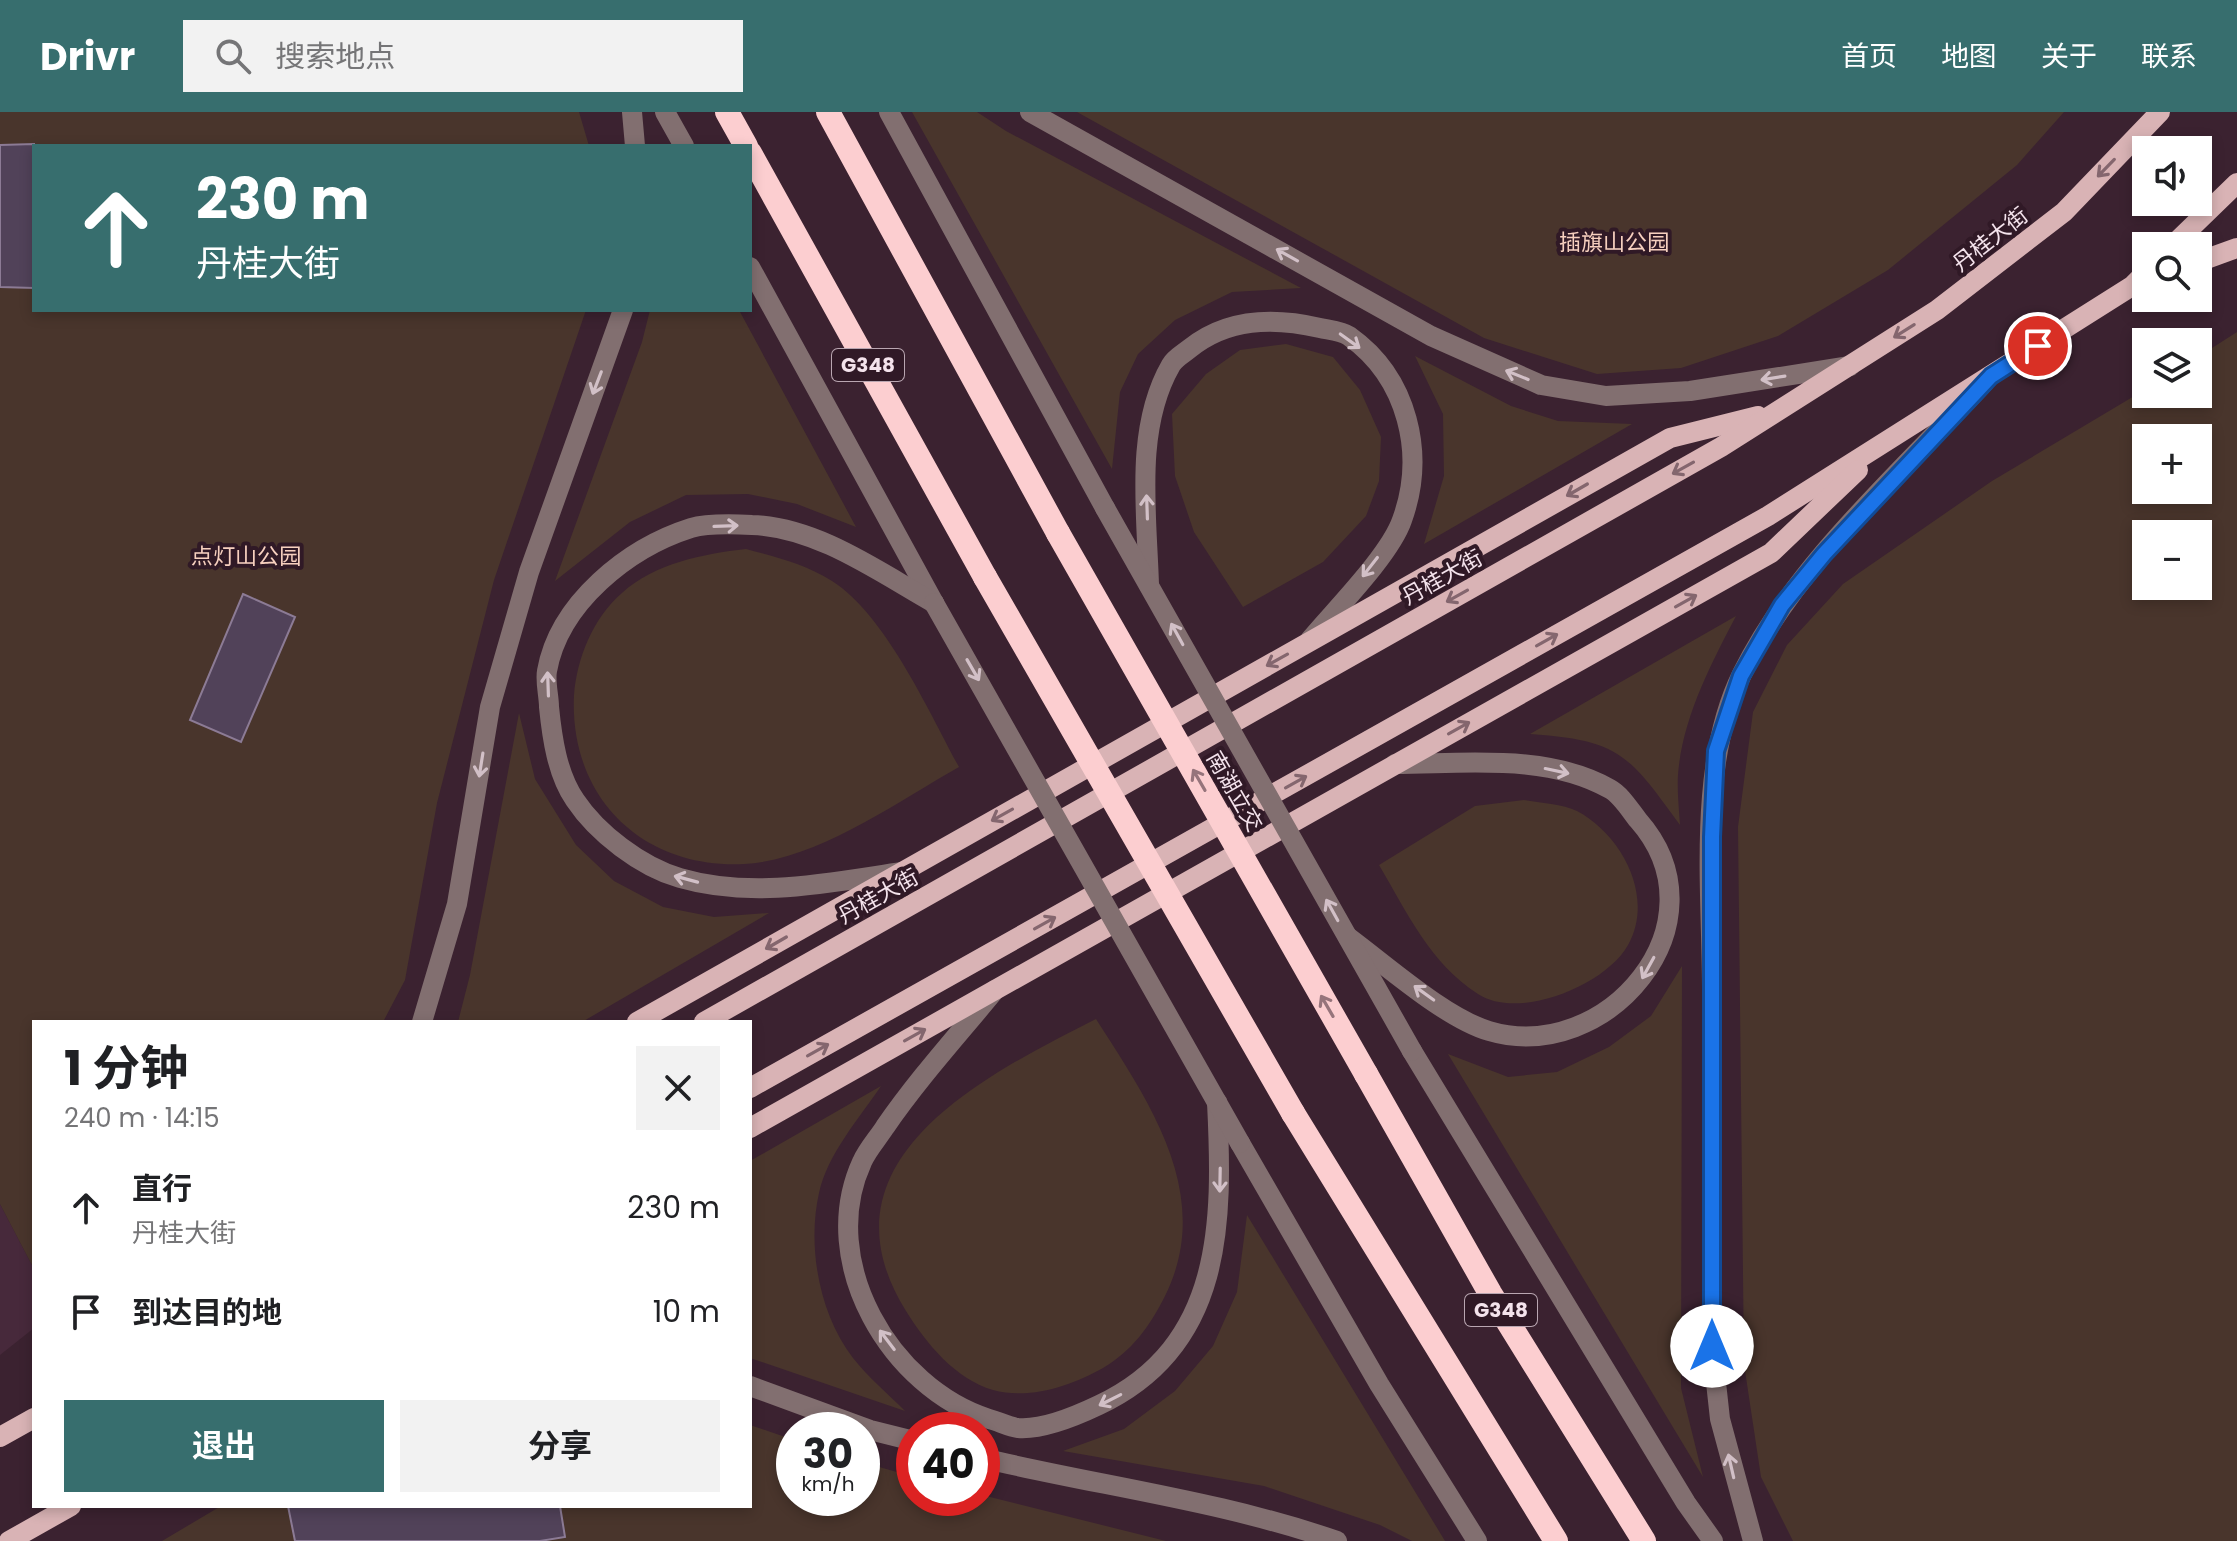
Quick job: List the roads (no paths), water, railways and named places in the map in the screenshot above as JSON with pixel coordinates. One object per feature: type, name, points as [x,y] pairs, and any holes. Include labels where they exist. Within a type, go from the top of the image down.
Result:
[{"type":"highway","points":[[727,112],[745,144]]},
{"type":"highway","name":"南湖立交","points":[[828,112],[1058,533],[1490,1293],[1644,1541]]},
{"type":"highway","name":"G348","points":[[752,157],[985,577],[1293,1113],[1556,1541]]},
{"type":"main road","name":"丹桂大街","points":[[708,1020],[1707,455],[1850,366],[1937,310],[2064,212],[2160,112]]},
{"type":"main road","points":[[2186,232],[2237,183]]},
{"type":"main road","points":[[2212,257],[2237,248]]},
{"type":"main road","points":[[752,1087],[1768,516],[2132,285]]},
{"type":"main road","points":[[641,1020],[1670,438],[1778,411]]},
{"type":"main road","points":[[752,1127],[1771,553],[1891,438]]},
{"type":"main road","points":[[0,1437],[32,1419]]},
{"type":"main road","points":[[9,1541],[67,1508]]},
{"type":"street","points":[[632,112],[635,144]]},
{"type":"street","points":[[665,112],[683,144]]},
{"type":"street","points":[[889,112],[1105,508],[1412,1051],[1686,1503],[1713,1541]]},
{"type":"street","points":[[1030,112],[1431,336],[1541,385],[1606,396],[1690,391],[1850,366]]},
{"type":"street","points":[[752,271],[934,603],[1240,1143],[1379,1384],[1477,1541]]},
{"type":"street","points":[[423,1020],[457,904],[490,707],[529,572],[622,312]]},
{"type":"street","points":[[1149,585],[1146,471],[1152,407],[1172,362],[1209,333],[1251,321],[1298,323],[1347,335],[1387,376],[1407,413],[1414,470],[1402,522],[1374,563],[1309,642]]},
{"type":"street","points":[[1753,1541],[1720,1419],[1712,1346],[1712,837],[1716,751],[1741,676],[1782,605],[1824,554],[1991,376]]},
{"type":"street","points":[[902,872],[804,886],[732,889],[677,877],[625,852],[574,799],[552,741],[547,672],[566,619],[594,586],[638,554],[693,527],[754,525],[817,540],[934,603]]},
{"type":"street","points":[[1348,937],[1438,1004],[1487,1031],[1533,1038],[1591,1020],[1616,1001],[1640,982],[1667,934],[1670,883],[1654,837],[1612,790],[1560,770],[1505,764],[1395,764]]},
{"type":"street","points":[[996,989],[903,1102],[861,1163],[848,1220],[855,1278],[872,1321],[907,1367],[959,1410],[1018,1428],[1075,1417],[1120,1395],[1165,1359],[1196,1313],[1214,1259],[1221,1183],[1217,1102]]},
{"type":"street","points":[[752,1387],[896,1436]]},
{"type":"street","points":[[1000,1462],[1077,1481],[1206,1504],[1337,1541]]},
{"type":"park label","name":"插旗山公园","points":[[1614,242]]},
{"type":"park label","name":"点灯山公园","points":[[246,556]]}]
